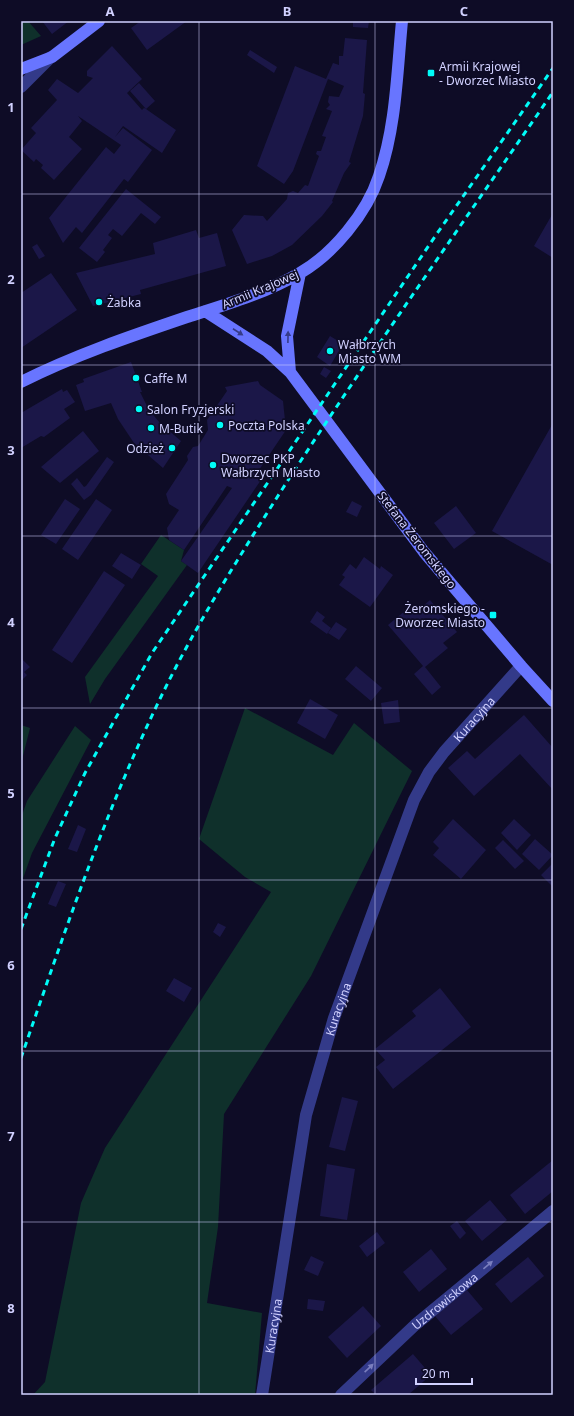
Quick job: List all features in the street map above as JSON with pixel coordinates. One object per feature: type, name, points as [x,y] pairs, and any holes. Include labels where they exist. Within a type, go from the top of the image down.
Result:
[{"type":"main road","points":[[21,69],[52,57],[99,21]]},
{"type":"main road","name":"Armii Krajowej","points":[[21,382],[57,364],[98,348],[267,289],[300,273],[324,256],[354,222],[369,201],[379,177],[388,148],[393,117],[402,21]]},
{"type":"main road","points":[[290,372],[287,336],[300,273]]},
{"type":"main road","name":"Stefana Żeromskiego","points":[[205,311],[267,351],[290,372],[424,552],[521,666],[553,701]]},
{"type":"street","points":[[21,87],[52,57]]},
{"type":"street","name":"Kuracyjna","points":[[262,1395],[306,1115],[334,1018],[414,800],[429,772],[444,752],[521,666]]},
{"type":"street","name":"Uzdrowiskowa","points":[[341,1395],[415,1325],[553,1211]]},
{"type":"green space","points":[[21,21],[28,21],[41,36],[21,45]]},
{"type":"green space","points":[[161,535],[184,550],[181,561],[187,565],[105,679],[90,704],[85,677],[158,576],[141,564]]},
{"type":"green space","points":[[245,708],[333,755],[354,723],[412,771],[311,976],[224,1114],[218,1227],[207,1303],[262,1313],[255,1395],[33,1395],[45,1382],[81,1203],[105,1148],[271,892],[245,877],[199,839]]},
{"type":"green space","points":[[21,725],[30,728],[21,764]]},
{"type":"green space","points":[[75,726],[91,740],[32,853],[21,884],[21,818],[27,801]]},
{"type":"building","points":[[42,21],[69,21],[52,34]]},
{"type":"building","points":[[141,21],[187,21],[147,50],[131,28]]},
{"type":"building","points":[[353,21],[369,21],[368,28],[353,27]]},
{"type":"building","points":[[345,38],[367,40],[363,93],[365,94],[363,116],[349,162],[351,163],[344,173],[332,201],[333,202],[322,216],[292,245],[272,256],[247,264],[232,230],[244,215],[263,216],[267,221],[287,199],[288,193],[293,191],[298,193],[305,185],[308,186],[319,156],[316,154],[317,151],[321,151],[326,137],[322,136],[332,111],[326,109],[330,105],[328,102],[329,96],[339,97],[344,86],[328,79],[293,171],[284,184],[257,166],[295,66],[326,79],[333,63],[339,65],[339,56],[343,56]]},
{"type":"building","points":[[112,46],[142,79],[127,93],[142,110],[144,108],[146,109],[176,130],[162,153],[123,126],[115,137],[123,128],[152,150],[128,182],[124,179],[82,233],[76,227],[63,243],[49,218],[106,147],[114,154],[121,145],[78,116],[82,121],[69,137],[82,149],[54,180],[41,168],[43,165],[36,159],[34,162],[21,150],[36,133],[31,128],[57,100],[48,90],[57,79],[78,93],[93,78],[87,76],[87,71]]},
{"type":"building","points":[[250,50],[277,67],[274,73],[247,55]]},
{"type":"building","points":[[139,83],[155,101],[146,109],[130,91]]},
{"type":"building","points":[[126,189],[161,217],[155,224],[141,213],[122,236],[113,229],[108,235],[112,238],[103,250],[105,252],[97,262],[79,248]]},
{"type":"building","points":[[553,213],[553,258],[534,246]]},
{"type":"building","points":[[196,230],[199,238],[217,233],[226,266],[140,290],[141,294],[93,306],[76,273],[155,254],[153,243]]},
{"type":"building","points":[[37,244],[45,256],[39,259],[32,247]]},
{"type":"building","points":[[51,273],[77,310],[21,348],[21,293]]},
{"type":"building","name":"Wałbrzych Miasto WM","points":[[330,336],[343,344],[330,366],[317,357]]},
{"type":"building","points":[[131,362],[142,392],[140,392],[149,410],[160,423],[181,441],[163,468],[134,443],[118,419],[111,403],[85,411],[76,385],[84,382],[83,379]]},
{"type":"building","points":[[324,367],[331,371],[326,378],[320,374]]},
{"type":"building","name":"Dworzec PKP Wałbrzych Miasto","points":[[258,381],[260,385],[283,401],[286,430],[259,470],[265,474],[198,573],[181,561],[232,488],[227,486],[184,550],[169,540],[167,528],[179,510],[169,504],[166,494],[188,460],[187,456],[193,447],[198,446],[208,430],[207,420],[227,391],[225,387]]},
{"type":"building","points":[[62,389],[63,392],[67,390],[75,402],[64,409],[70,418],[44,437],[41,436],[21,448],[21,413]]},
{"type":"building","points":[[553,423],[553,565],[492,531]]},
{"type":"building","points":[[83,431],[99,451],[60,483],[41,467]]},
{"type":"building","points":[[107,457],[114,462],[91,495],[84,500],[71,484],[77,478],[84,487],[86,486]]},
{"type":"building","points":[[65,499],[80,509],[56,544],[41,535]]},
{"type":"building","points":[[96,499],[112,510],[78,560],[62,549]]},
{"type":"building","points":[[352,501],[362,506],[357,517],[346,512]]},
{"type":"building","points":[[456,506],[476,533],[454,549],[434,523]]},
{"type":"building","points":[[121,553],[141,565],[132,579],[112,566]]},
{"type":"building","points":[[364,557],[380,569],[381,566],[393,575],[370,607],[339,585],[345,577],[342,575],[350,564],[356,569]]},
{"type":"building","points":[[104,571],[125,585],[72,663],[52,650]]},
{"type":"building","points":[[430,600],[457,632],[443,643],[448,648],[425,667],[441,687],[432,695],[414,674],[423,666],[388,625],[412,605],[417,611]]},
{"type":"building","points":[[317,611],[325,617],[322,621],[331,628],[327,634],[310,622]]},
{"type":"building","points":[[336,622],[347,629],[339,640],[328,633]]},
{"type":"building","points":[[21,658],[30,667],[24,672],[27,675],[21,681]]},
{"type":"building","points":[[356,666],[382,688],[371,701],[345,679]]},
{"type":"building","points":[[310,699],[338,715],[325,739],[297,723]]},
{"type":"building","points":[[398,700],[400,722],[384,724],[381,703]]},
{"type":"building","points":[[524,715],[553,748],[553,790],[520,754],[474,796],[448,768],[467,751],[475,759]]},
{"type":"building","points":[[453,819],[486,850],[461,879],[433,855],[439,848],[433,842]]},
{"type":"building","points":[[514,819],[531,835],[517,850],[501,833]]},
{"type":"building","points":[[78,825],[86,829],[77,852],[68,849]]},
{"type":"building","points":[[535,839],[553,855],[539,870],[522,854]]},
{"type":"building","points":[[503,840],[524,861],[515,869],[495,848]]},
{"type":"building","points":[[553,863],[553,887],[541,875]]},
{"type":"building","points":[[58,881],[66,884],[56,907],[48,904]]},
{"type":"building","points":[[218,923],[226,927],[220,937],[213,932]]},
{"type":"building","points":[[174,978],[192,988],[184,1002],[166,991]]},
{"type":"building","points":[[440,988],[471,1027],[393,1089],[376,1067],[385,1060],[375,1049],[416,1016],[412,1011]]},
{"type":"building","points":[[342,1097],[358,1101],[345,1151],[329,1147]]},
{"type":"building","points":[[553,1160],[553,1191],[525,1214],[510,1195]]},
{"type":"building","points":[[327,1164],[355,1169],[347,1220],[320,1216]]},
{"type":"building","points":[[490,1200],[507,1220],[482,1241],[465,1221]]},
{"type":"building","points":[[457,1221],[466,1233],[460,1239],[450,1226]]},
{"type":"building","points":[[377,1232],[385,1243],[367,1257],[359,1246]]},
{"type":"building","points":[[431,1249],[447,1269],[419,1292],[403,1272]]},
{"type":"building","points":[[311,1256],[324,1262],[318,1276],[304,1270]]},
{"type":"building","points":[[528,1257],[544,1276],[511,1303],[495,1284]]},
{"type":"building","points":[[467,1290],[483,1309],[451,1335],[435,1316]]},
{"type":"building","points":[[308,1299],[325,1301],[323,1311],[307,1309]]},
{"type":"building","points":[[363,1306],[381,1326],[347,1358],[328,1337]]},
{"type":"building","points":[[413,1354],[431,1375],[408,1395],[376,1395],[371,1390]]},
{"type":"railway","points":[[21,929],[55,838],[85,773],[152,653],[436,235],[553,68]]},
{"type":"railway","points":[[21,1058],[73,908],[111,809],[154,712],[189,642],[242,553],[349,388],[553,92]]},
{"type":"place","name":"Armii Krajowej - Dworzec Miasto","points":[[431,73]]},
{"type":"place","name":"Żabka","points":[[99,302]]},
{"type":"place","name":"Wałbrzych Miasto WM","points":[[330,351]]},
{"type":"place","name":"Caffe M","points":[[136,378]]},
{"type":"place","name":"Salon Fryzjerski","points":[[139,409]]},
{"type":"place","name":"Poczta Polska","points":[[220,425]]},
{"type":"place","name":"M-Butik","points":[[151,428]]},
{"type":"place","name":"Odzież","points":[[172,448]]},
{"type":"place","name":"Dworzec PKP Wałbrzych Miasto","points":[[213,465]]},
{"type":"place","name":"Żeromskiego - Dworzec Miasto","points":[[493,615]]}]
